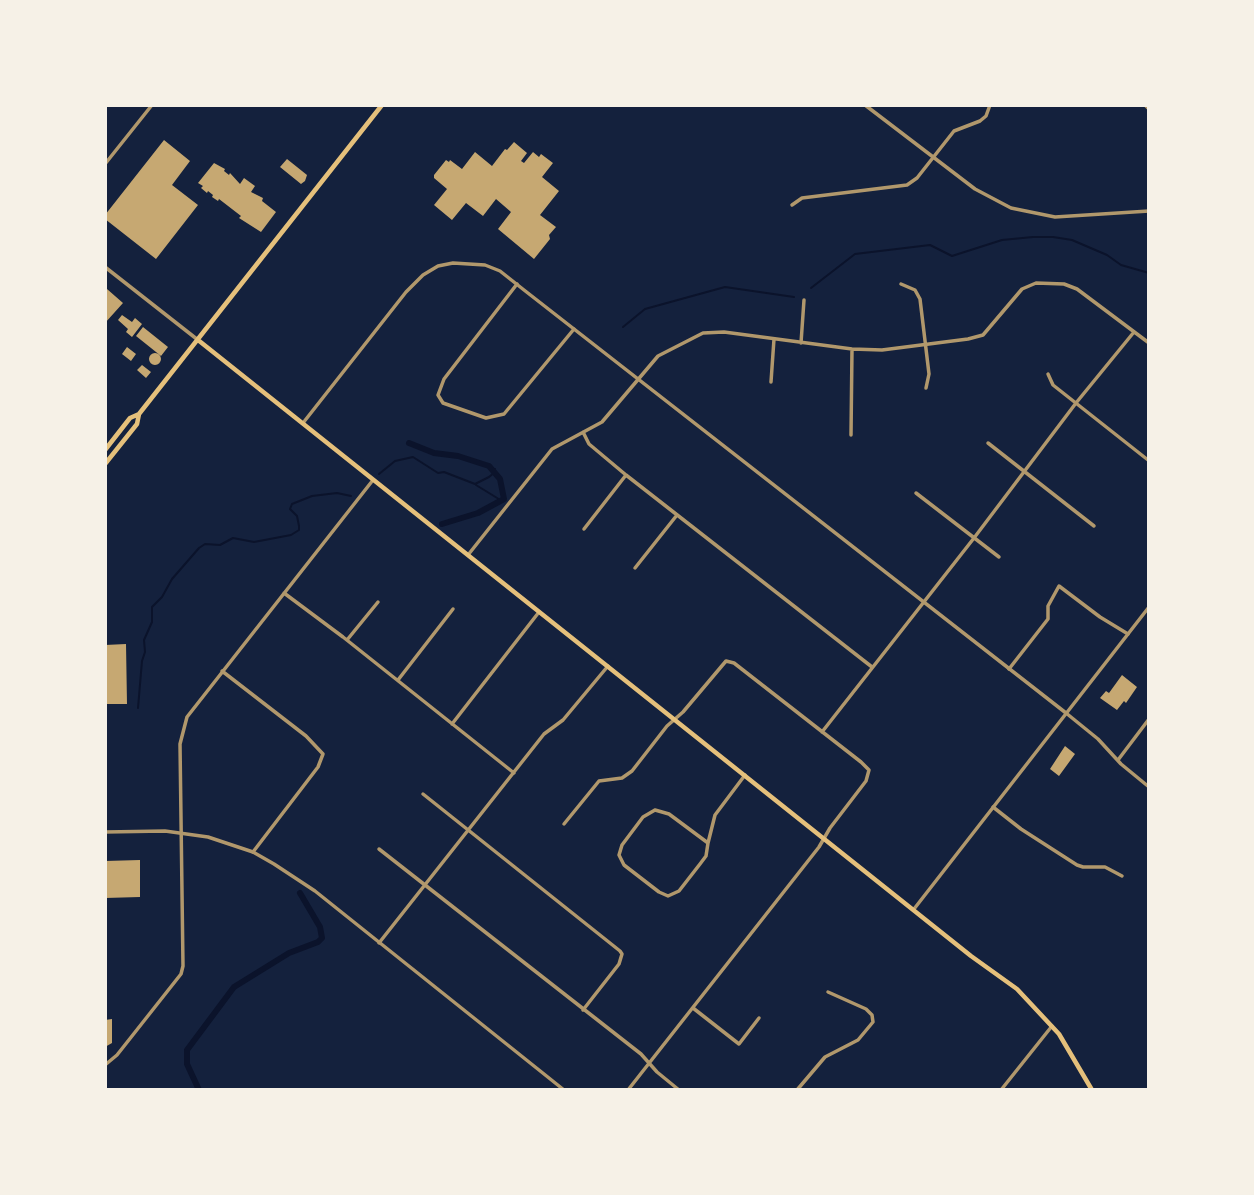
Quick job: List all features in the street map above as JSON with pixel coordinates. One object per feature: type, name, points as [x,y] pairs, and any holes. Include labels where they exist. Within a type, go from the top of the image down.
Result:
[{"type":"main road","points":[[105,464],[136,424],[139,414],[382,105]]},
{"type":"main road","points":[[198,340],[913,910],[1017,989],[1053,1026],[1073,1054],[1093,1090]]},
{"type":"main road","points":[[105,450],[130,418],[139,414]]},
{"type":"street","points":[[106,163],[152,105]]},
{"type":"street","points":[[865,105],[990,198],[1030,214],[1068,217],[1149,211]]},
{"type":"street","points":[[792,205],[802,198],[907,185],[917,178],[954,131],[981,121],[990,105]]},
{"type":"street","points":[[1144,105],[1149,108]]},
{"type":"street","points":[[303,423],[406,292],[427,272],[453,263],[476,262],[494,268],[1066,713],[1149,787]]},
{"type":"street","points":[[105,267],[198,340]]},
{"type":"street","points":[[468,555],[547,454],[608,417],[658,356],[703,333],[724,332],[882,351],[968,339],[983,335],[1022,289],[1036,283],[1071,286],[1149,343]]},
{"type":"street","points":[[517,284],[444,379],[438,395],[449,407],[486,418],[504,414],[574,329]]},
{"type":"street","points":[[901,284],[915,290],[920,299],[929,374],[926,388]]},
{"type":"street","points":[[801,343],[804,300]]},
{"type":"street","points":[[822,732],[1076,403],[1135,332]]},
{"type":"street","points":[[771,382],[774,340]]},
{"type":"street","points":[[850,435],[852,349]]},
{"type":"street","points":[[1048,374],[1053,385],[1148,460]]},
{"type":"street","points":[[583,432],[589,444],[626,475],[872,667]]},
{"type":"street","points":[[988,443],[1094,526]]},
{"type":"street","points":[[584,529],[626,475]]},
{"type":"street","points":[[105,1065],[117,1055],[181,974],[183,966],[180,736],[187,717],[373,480]]},
{"type":"street","points":[[916,493],[999,557]]},
{"type":"street","points":[[635,568],[677,515]]},
{"type":"street","points":[[1009,669],[1048,619],[1048,606],[1059,586],[1128,634]]},
{"type":"street","points":[[284,593],[514,773]]},
{"type":"street","points":[[347,640],[378,602]]},
{"type":"street","points":[[913,910],[1149,607]]},
{"type":"street","points":[[398,680],[453,609]]},
{"type":"street","points":[[453,724],[539,611]]},
{"type":"street","points":[[564,824],[599,781],[626,776],[726,661],[734,663],[869,771],[866,781],[824,838],[628,1090]]},
{"type":"street","points":[[379,943],[544,734],[563,720],[608,666]]},
{"type":"street","points":[[222,671],[306,736],[323,754],[318,767],[253,852]]},
{"type":"street","points":[[1118,760],[1149,719]]},
{"type":"street","points":[[708,843],[669,814],[655,810],[643,817],[622,845],[619,855],[624,865],[659,892],[668,896],[679,891],[706,856],[715,815],[745,775]]},
{"type":"street","points":[[424,794],[622,954],[619,964],[583,1010]]},
{"type":"street","points":[[993,807],[1021,829],[1077,865],[1105,867],[1122,876]]},
{"type":"street","points":[[105,832],[181,832],[208,837],[253,852],[315,891],[564,1090]]},
{"type":"street","points":[[379,849],[641,1054],[679,1090]]},
{"type":"street","points":[[797,1090],[825,1057],[858,1040],[873,1022],[872,1015],[866,1009],[828,992]]},
{"type":"street","points":[[692,1008],[739,1044],[759,1018]]},
{"type":"street","points":[[1001,1090],[1053,1026]]},
{"type":"building","points":[[164,140],[190,161],[172,185],[198,205],[156,259],[105,219],[105,215]]},
{"type":"building","points":[[514,142],[527,153],[521,161],[524,163],[533,152],[539,157],[541,154],[553,163],[542,177],[559,191],[540,215],[556,227],[534,259],[498,229],[511,212],[496,199],[483,216],[466,203],[452,220],[434,205],[447,189],[434,178],[446,160],[462,169],[475,152],[492,166]]},
{"type":"building","points":[[287,159],[307,175],[301,184],[280,167]]},
{"type":"building","points":[[214,163],[225,169],[229,175],[230,173],[240,184],[244,178],[255,186],[251,192],[263,198],[262,201],[276,212],[261,232],[201,188],[203,186],[198,183]]},
{"type":"building","points":[[107,289],[123,303],[105,323],[105,291]]},
{"type":"building","points":[[122,315],[132,322],[135,318],[142,324],[132,337],[118,320]]},
{"type":"building","points":[[143,327],[168,347],[161,356],[136,336]]},
{"type":"building","points":[[127,347],[136,354],[131,361],[122,354]]},
{"type":"building","points":[[155,353],[161,359],[155,365],[149,359]]},
{"type":"building","points":[[142,365],[151,372],[146,378],[137,370]]},
{"type":"building","points":[[126,644],[127,704],[105,704],[105,645]]},
{"type":"building","points":[[1122,675],[1137,687],[1126,703],[1124,701],[1117,710],[1100,698],[1106,691],[1109,693]]},
{"type":"building","points":[[1065,746],[1075,754],[1059,776],[1050,769]]},
{"type":"building","points":[[140,860],[140,897],[105,898],[105,861]]},
{"type":"building","points":[[112,1019],[112,1043],[105,1047],[105,1020]]},
{"type":"waterway","points":[[811,288],[855,254],[930,245],[952,256],[1002,240],[1033,237],[1072,240],[1107,255],[1121,265],[1149,273]]},
{"type":"waterway","points":[[623,327],[645,309],[725,287],[794,297]]},
{"type":"waterway","points":[[409,443],[434,453],[458,456],[489,466],[500,479],[504,499],[478,513],[442,524]]},
{"type":"waterway","points":[[379,474],[395,461],[413,457],[438,473],[444,472],[475,484],[489,477],[495,469]]},
{"type":"waterway","points":[[476,485],[502,501]]},
{"type":"waterway","points":[[138,708],[144,640],[152,622],[152,607],[199,548],[205,544],[220,545],[233,538],[254,542],[291,535],[299,530],[297,516],[290,509],[292,504],[312,496],[337,493],[351,496]]},
{"type":"waterway","points":[[199,1090],[187,1064],[187,1050],[234,987],[289,953],[322,938],[320,927],[300,893]]}]
